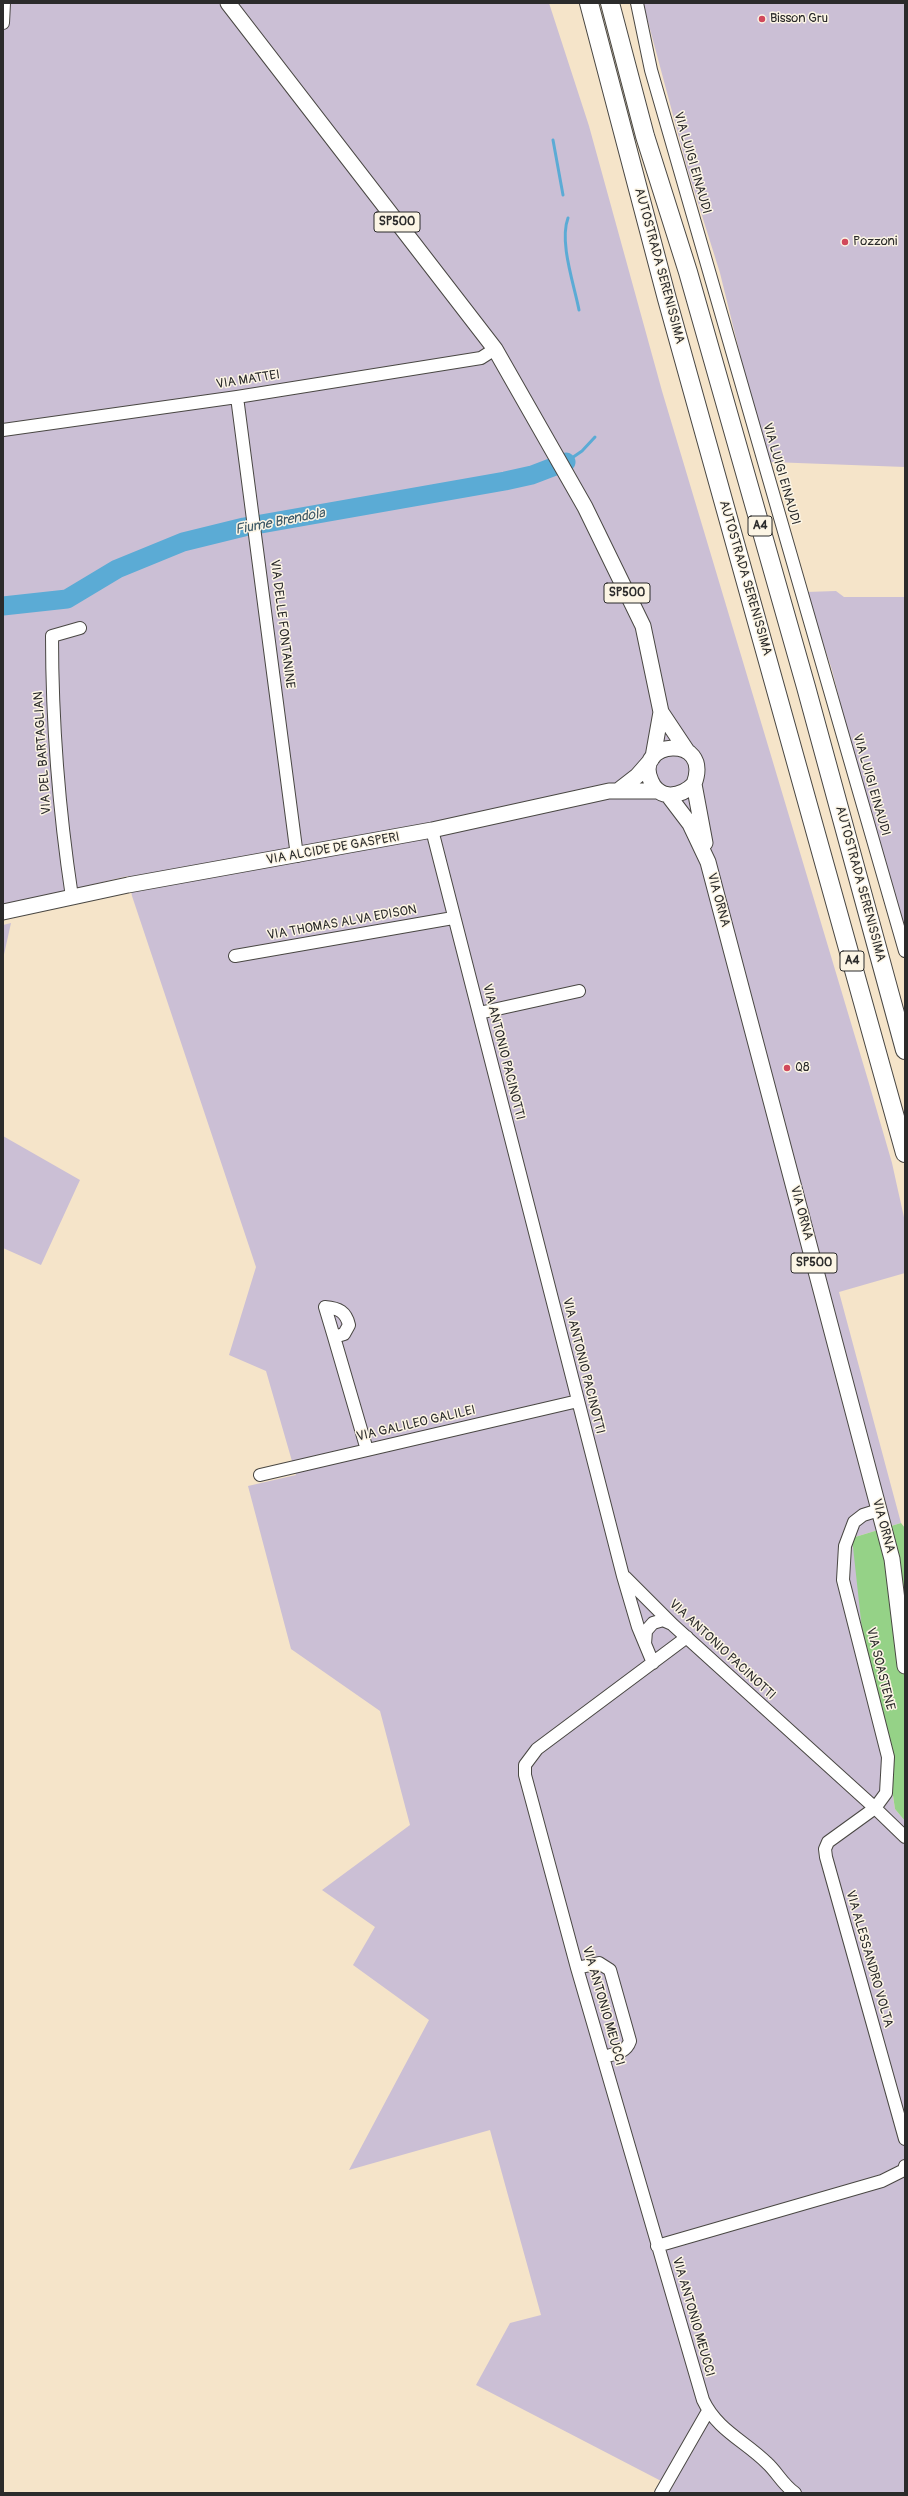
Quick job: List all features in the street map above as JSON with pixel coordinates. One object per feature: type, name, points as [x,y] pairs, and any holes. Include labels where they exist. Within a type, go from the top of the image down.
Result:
[{"type":"highway","name":"AUTOSTRADA SERENISSIMA","points":[[589,3],[669,306],[905,1153]]},
{"type":"highway","name":"AUTOSTRADA SERENISSIMA","points":[[610,3],[645,136],[688,272],[806,687],[905,1050]]},
{"type":"main road","name":"SP500","points":[[228,3],[495,349],[552,448],[643,626],[661,712],[696,766],[697,775],[694,784],[708,862]]},
{"type":"main road","name":"SP500","points":[[661,712],[649,777],[664,793]]},
{"type":"main road","points":[[652,758],[668,747],[687,751]]},
{"type":"main road","name":"VIA ALCIDE DE GASPERI","points":[[3,912],[72,897],[432,830],[619,790],[637,776],[652,758]]},
{"type":"main road","points":[[619,790],[678,795],[687,791],[694,784]]},
{"type":"main road","name":"VIA ORNA","points":[[664,793],[690,824],[708,862],[892,1560],[905,1666]]},
{"type":"street","points":[[3,23],[4,3]]},
{"type":"street","name":"VIA LUIGI EINAUDI","points":[[637,3],[651,70],[905,951]]},
{"type":"street","name":"VIA MATTEI","points":[[3,430],[237,396],[481,358],[495,349]]},
{"type":"street","name":"VIA DELLE FONTANINE","points":[[237,396],[297,856]]},
{"type":"street","name":"VIA DEL BARTAGLIAN","points":[[72,897],[62,826],[52,699],[52,636],[80,628]]},
{"type":"street","name":"VIA ANTONIO PACINOTTI","points":[[432,830],[453,918],[479,1013],[624,1576],[673,1625],[875,1808]]},
{"type":"street","name":"VIA THOMAS ALVA EDISON","points":[[235,956],[453,918]]},
{"type":"street","points":[[479,1013],[579,991]]},
{"type":"street","points":[[334,1337],[367,1450]]},
{"type":"street","name":"VIA GALILEO GALILEI","points":[[260,1475],[578,1401]]},
{"type":"street","name":"VIA SOASTENE","points":[[875,1808],[886,1793],[888,1757],[843,1580],[845,1546],[854,1522],[863,1515],[879,1510]]},
{"type":"street","points":[[624,1576],[638,1627],[653,1663]]},
{"type":"street","points":[[645,1644],[646,1631],[653,1622],[663,1620],[673,1625]]},
{"type":"street","name":"VIA ANTONIO MEUCCI","points":[[687,1637],[537,1749],[525,1765],[527,1783],[577,1968],[657,2246],[703,2400],[708,2411]]},
{"type":"street","points":[[875,1808],[905,1837]]},
{"type":"street","name":"VIA ALESSANDRO VOLTA","points":[[875,1808],[828,1842],[825,1849],[905,2140]]},
{"type":"street","points":[[577,1968],[599,1963],[610,1970],[630,2041],[626,2049],[622,2052],[603,2057]]},
{"type":"street","points":[[657,2246],[882,2181],[904,2170],[905,2166]]},
{"type":"street","points":[[661,2493],[708,2411],[724,2429],[768,2463],[795,2493]]},
{"type":"shaded area","points":[[3,3],[549,3],[589,126],[662,391],[868,1080],[892,1163],[905,1222],[905,1273],[839,1292],[901,1523],[852,1538],[895,1809],[905,1821],[905,2493],[663,2493],[665,2483],[476,2385],[510,2323],[541,2315],[490,2130],[349,2170],[429,2020],[353,1965],[375,1927],[322,1890],[410,1825],[380,1711],[291,1649],[248,1486],[296,1475],[266,1371],[229,1355],[256,1267],[132,896],[128,876],[3,906]]},
{"type":"shaded area","points":[[643,3],[905,3],[905,467],[771,462],[762,444],[720,273],[688,171]]},
{"type":"shaded area","points":[[836,591],[844,597],[905,597],[905,930],[857,770],[832,670],[806,592]]},
{"type":"shaded area","points":[[11,923],[3,959],[3,925]]},
{"type":"shaded area","points":[[3,1136],[80,1180],[41,1265],[3,1248]]},
{"type":"green space","points":[[901,1523],[905,1528],[905,1821],[895,1809],[881,1715],[864,1648],[852,1538]]},
{"type":"waterway","points":[[553,140],[563,195]]},
{"type":"waterway","points":[[568,218],[565,239],[566,251],[579,310]]},
{"type":"waterway","points":[[566,462],[582,451],[595,437]]},
{"type":"waterway","name":"Fiume Brendola","points":[[3,606],[67,599],[117,569],[183,542],[244,527],[505,481],[532,475],[566,462]]},
{"type":"place","name":"Bisson Gru","points":[[762,19]]},
{"type":"place","name":"Pozzoni","points":[[845,242]]},
{"type":"place","name":"Q8","points":[[787,1068]]}]
